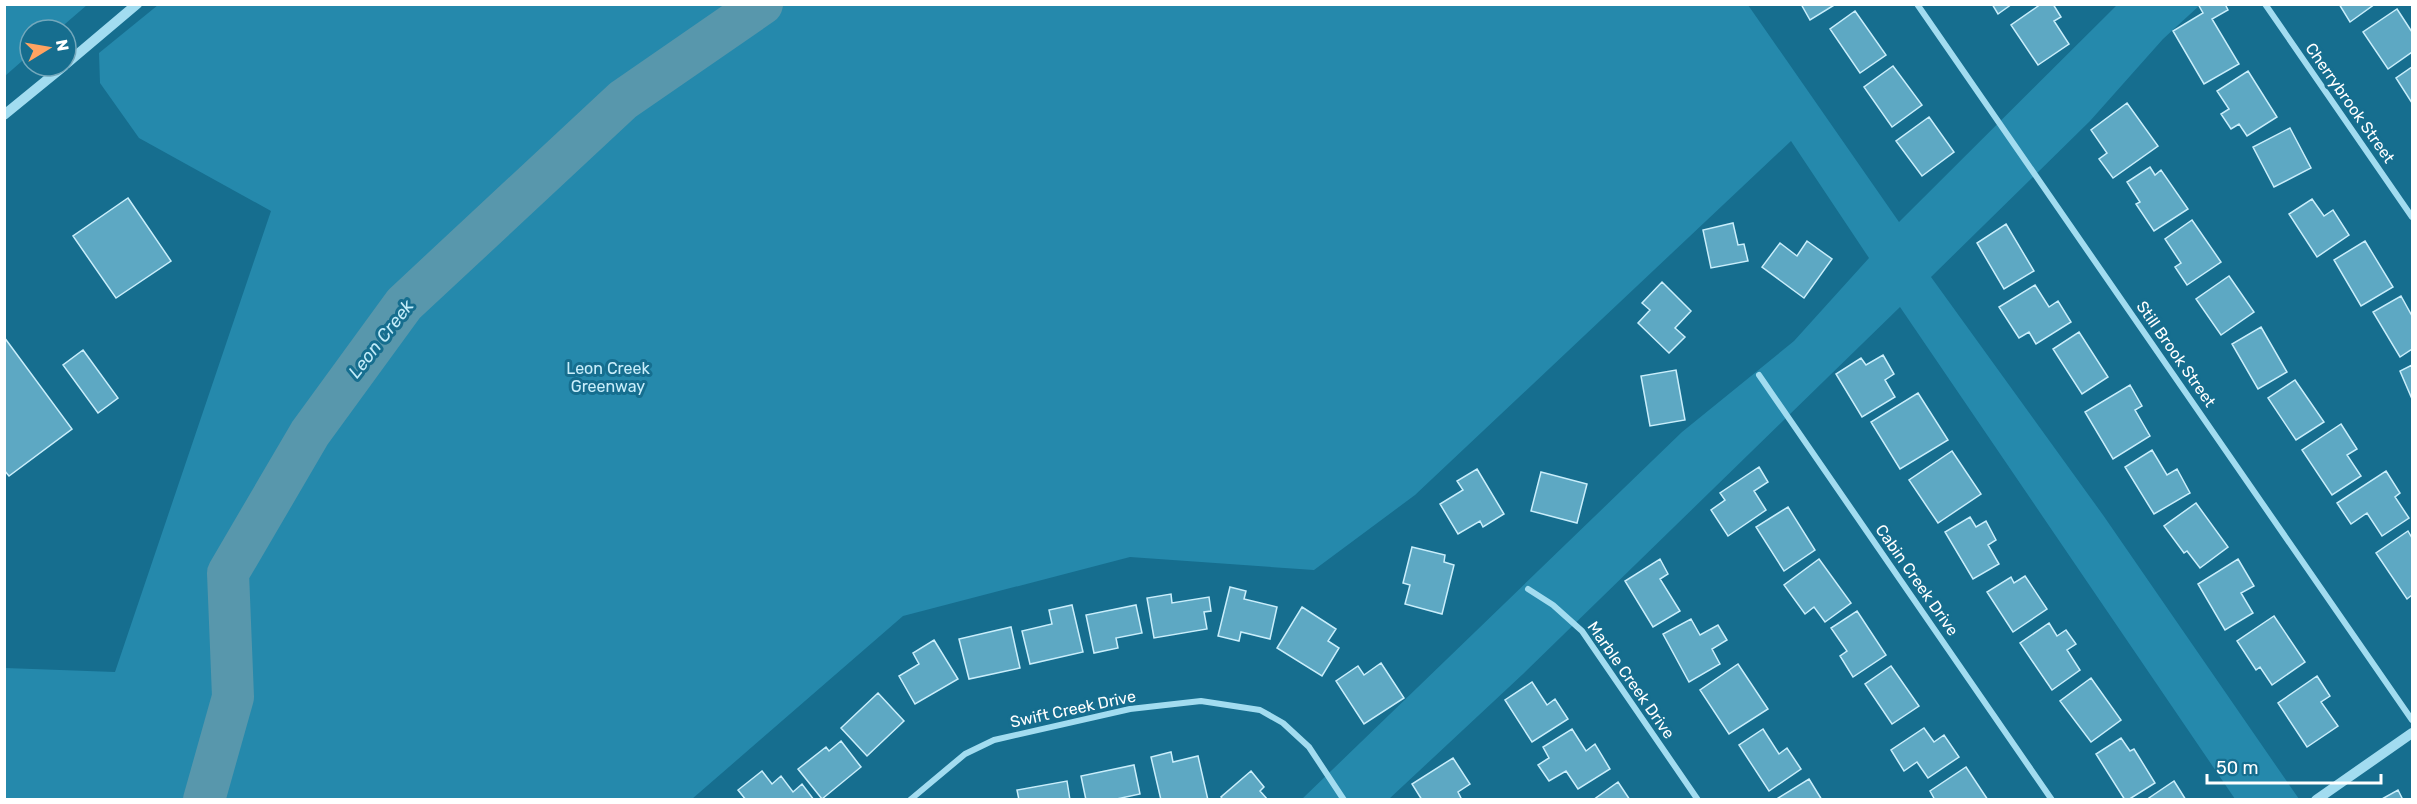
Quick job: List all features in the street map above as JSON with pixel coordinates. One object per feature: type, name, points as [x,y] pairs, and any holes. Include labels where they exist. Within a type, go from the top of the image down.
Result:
[{"type":"street","points":[[78,54],[137,4]]},
{"type":"street","name":"Still Brook Street","points":[[1917,4],[2412,720]]},
{"type":"street","name":"Cherrybrook Street","points":[[2265,4],[2412,217]]},
{"type":"street","points":[[4,115],[49,78]]},
{"type":"street","name":"Cabin Creek Drive","points":[[1759,375],[2052,800]]},
{"type":"street","name":"Marble Creek Drive","points":[[1528,590],[1553,605],[1582,631],[1698,800]]},
{"type":"street","name":"Swift Creek Drive","points":[[910,800],[965,754],[994,740],[1130,709],[1201,701],[1260,710],[1283,723],[1309,747],[1344,800]]},
{"type":"street","points":[[2316,800],[2412,734]]},
{"type":"green space","points":[[5,4],[87,4],[72,18],[18,18],[18,65],[5,76]]},
{"type":"green space","name":"Leon Creek Greenway","points":[[158,5],[1748,5],[1899,222],[2117,5],[2200,5],[2163,39],[2090,121],[1931,277],[2103,515],[2299,799],[2235,799],[1900,307],[1523,674],[1389,799],[1302,799],[1682,432],[1794,341],[1869,258],[1791,141],[1415,495],[1314,570],[1130,557],[903,616],[692,799],[5,800],[5,668],[115,672],[271,211],[139,138],[100,83],[99,53]]},
{"type":"building","points":[[1801,4],[1836,4],[1810,20]]},
{"type":"building","points":[[1992,4],[2012,4],[1998,14]]},
{"type":"building","points":[[2041,4],[2053,4],[2061,17],[2054,21],[2069,44],[2038,65],[2011,25]]},
{"type":"building","points":[[2198,4],[2225,4],[2228,10],[2212,19],[2239,64],[2204,84],[2173,31],[2203,13]]},
{"type":"building","points":[[2339,4],[2375,4],[2350,22]]},
{"type":"building","points":[[2397,9],[2412,32],[2412,52],[2388,69],[2363,32]]},
{"type":"building","points":[[1855,11],[1886,55],[1860,73],[1830,29]]},
{"type":"building","points":[[1893,66],[1922,105],[1892,127],[1864,87]]},
{"type":"building","points":[[2412,67],[2412,103],[2396,78]]},
{"type":"building","points":[[2248,71],[2277,117],[2247,136],[2239,124],[2231,129],[2221,114],[2229,109],[2217,91]]},
{"type":"building","points":[[2127,103],[2158,146],[2113,178],[2099,159],[2107,153],[2091,130]]},
{"type":"building","points":[[1929,117],[1954,152],[1922,176],[1896,141]]},
{"type":"building","points":[[2290,128],[2311,168],[2274,187],[2253,147]]},
{"type":"building","points":[[2150,167],[2155,175],[2161,170],[2188,209],[2154,231],[2136,204],[2140,202],[2127,182]]},
{"type":"building","points":[[128,198],[171,261],[116,298],[73,236]]},
{"type":"building","points":[[2312,199],[2324,216],[2333,210],[2349,235],[2317,257],[2289,214]]},
{"type":"building","points":[[2192,220],[2221,262],[2187,285],[2175,267],[2181,263],[2165,239]]},
{"type":"building","points":[[1733,223],[1738,245],[1744,244],[1748,261],[1711,268],[1703,230]]},
{"type":"building","points":[[2006,224],[2034,271],[2004,289],[1977,243]]},
{"type":"building","points":[[1807,241],[1832,259],[1804,298],[1762,267],[1780,243],[1797,256]]},
{"type":"building","points":[[2365,241],[2393,287],[2361,306],[2334,260]]},
{"type":"building","points":[[2229,276],[2254,312],[2221,335],[2196,299]]},
{"type":"building","points":[[1662,282],[1691,311],[1675,328],[1685,337],[1669,353],[1638,323],[1650,310],[1642,303]]},
{"type":"building","points":[[2035,285],[2049,307],[2058,301],[2071,322],[2036,344],[2029,332],[2019,338],[1999,307]]},
{"type":"building","points":[[2401,296],[2412,316],[2412,349],[2400,357],[2373,312]]},
{"type":"building","points":[[2261,327],[2287,372],[2258,389],[2232,344]]},
{"type":"building","points":[[2079,332],[2108,377],[2082,394],[2053,349]]},
{"type":"building","points":[[4,337],[72,429],[9,476],[4,470]]},
{"type":"building","points":[[83,350],[118,398],[98,413],[63,365]]},
{"type":"building","points":[[1883,355],[1894,374],[1885,380],[1895,397],[1862,417],[1836,374],[1861,358],[1866,365]]},
{"type":"building","points":[[2412,365],[2412,399],[2400,371]]},
{"type":"building","points":[[1676,370],[1685,420],[1650,426],[1641,376]]},
{"type":"building","points":[[2295,380],[2324,422],[2296,440],[2268,398]]},
{"type":"building","points":[[2130,385],[2142,406],[2135,410],[2150,436],[2113,459],[2085,412]]},
{"type":"building","points":[[1918,393],[1948,440],[1900,469],[1871,422]]},
{"type":"building","points":[[2341,424],[2357,449],[2347,455],[2361,476],[2332,495],[2302,450]]},
{"type":"building","points":[[2152,450],[2167,475],[2177,469],[2190,493],[2154,514],[2125,467]]},
{"type":"building","points":[[1952,451],[1981,494],[1938,523],[1909,480]]},
{"type":"building","points":[[1759,467],[1768,482],[1754,491],[1766,510],[1728,536],[1711,510],[1725,500],[1720,493]]},
{"type":"building","points":[[1477,469],[1504,514],[1483,527],[1480,521],[1458,534],[1440,504],[1463,490],[1457,481]]},
{"type":"building","points":[[2386,471],[2400,493],[2395,497],[2409,518],[2382,536],[2367,513],[2351,524],[2337,503]]},
{"type":"building","points":[[1541,472],[1587,484],[1577,523],[1531,511]]},
{"type":"building","points":[[2196,503],[2228,547],[2200,568],[2187,551],[2184,553],[2164,526]]},
{"type":"building","points":[[1788,507],[1815,550],[1784,571],[1756,527]]},
{"type":"building","points":[[1970,517],[1976,527],[1986,521],[1996,540],[1988,545],[1999,564],[1973,579],[1945,532]]},
{"type":"building","points":[[2408,531],[2412,538],[2412,595],[2407,599],[2376,553]]},
{"type":"building","points":[[1412,547],[1445,555],[1444,562],[1454,565],[1442,614],[1405,604],[1410,585],[1403,583]]},
{"type":"building","points":[[1660,559],[1668,574],[1660,579],[1680,611],[1653,627],[1625,581]]},
{"type":"building","points":[[1819,559],[1851,603],[1825,622],[1814,607],[1805,614],[1784,585]]},
{"type":"building","points":[[2238,559],[2254,586],[2241,593],[2253,613],[2225,630],[2198,584]]},
{"type":"building","points":[[2025,576],[2047,609],[2013,632],[1987,592],[2011,577],[2014,583]]},
{"type":"building","points":[[1230,587],[1246,591],[1244,599],[1277,607],[1270,639],[1241,632],[1239,641],[1218,636]]},
{"type":"building","points":[[1171,594],[1172,603],[1209,597],[1211,611],[1204,612],[1207,629],[1154,638],[1147,598]]},
{"type":"building","points":[[1072,605],[1083,652],[1030,664],[1022,631],[1052,624],[1049,610]]},
{"type":"building","points":[[1136,605],[1142,633],[1116,638],[1118,648],[1094,653],[1086,615]]},
{"type":"building","points":[[1302,607],[1336,629],[1328,641],[1339,648],[1322,676],[1277,648]]},
{"type":"building","points":[[1857,611],[1886,655],[1853,677],[1840,656],[1847,651],[1831,628]]},
{"type":"building","points":[[2274,616],[2305,662],[2272,685],[2260,667],[2256,670],[2237,641]]},
{"type":"building","points":[[1691,619],[1700,635],[1718,625],[1727,640],[1712,649],[1720,664],[1689,682],[1663,634]]},
{"type":"building","points":[[2049,623],[2057,636],[2066,630],[2076,644],[2067,650],[2080,670],[2052,690],[2020,643]]},
{"type":"building","points":[[1011,627],[1020,668],[969,679],[959,639]]},
{"type":"building","points":[[934,640],[958,679],[915,704],[899,676],[919,664],[913,653]]},
{"type":"building","points":[[1381,663],[1404,698],[1364,724],[1336,681],[1358,666],[1364,675]]},
{"type":"building","points":[[1738,664],[1768,709],[1729,734],[1700,690]]},
{"type":"building","points":[[1891,666],[1919,706],[1892,724],[1865,684]]},
{"type":"building","points":[[2317,676],[2330,696],[2321,702],[2338,726],[2307,747],[2278,703]]},
{"type":"building","points":[[2091,678],[2121,720],[2091,742],[2060,701]]},
{"type":"building","points":[[1532,682],[1547,705],[1555,699],[1568,719],[1532,742],[1505,700]]},
{"type":"building","points":[[878,693],[904,721],[867,756],[841,728]]},
{"type":"building","points":[[1924,728],[1934,742],[1944,735],[1959,757],[1928,778],[1917,762],[1904,771],[1891,750]]},
{"type":"building","points":[[1572,729],[1586,751],[1595,744],[1610,769],[1578,789],[1566,771],[1549,781],[1538,765],[1549,758],[1543,747]]},
{"type":"building","points":[[1763,729],[1779,754],[1787,748],[1801,769],[1769,791],[1739,745]]},
{"type":"building","points":[[2121,738],[2130,751],[2134,749],[2155,783],[2128,800],[2125,800],[2096,754]]},
{"type":"building","points":[[841,741],[861,767],[822,799],[798,769],[826,747],[829,751]]},
{"type":"building","points":[[1171,752],[1173,762],[1198,756],[1208,800],[1161,800],[1151,757]]},
{"type":"building","points":[[1453,758],[1470,784],[1458,792],[1462,800],[1422,800],[1412,784]]},
{"type":"building","points":[[1134,765],[1140,794],[1112,800],[1086,800],[1081,776]]},
{"type":"building","points":[[1966,767],[1988,800],[1935,800],[1930,791]]},
{"type":"building","points":[[762,771],[772,784],[781,776],[793,792],[802,784],[814,800],[746,800],[738,790]]},
{"type":"building","points":[[1251,771],[1264,787],[1260,791],[1268,800],[1223,800],[1221,797]]},
{"type":"building","points":[[1809,779],[1822,800],[1775,800]]},
{"type":"building","points":[[1067,781],[1070,800],[1019,800],[1017,790]]},
{"type":"building","points":[[2174,781],[2186,800],[2146,800]]},
{"type":"building","points":[[1618,782],[1630,800],[1593,800]]},
{"type":"building","points":[[2398,790],[2403,800],[2380,800]]},
{"type":"waterway","name":"Leon Creek","points":[[204,800],[233,697],[228,573],[310,433],[404,304],[623,100],[762,4]]}]
